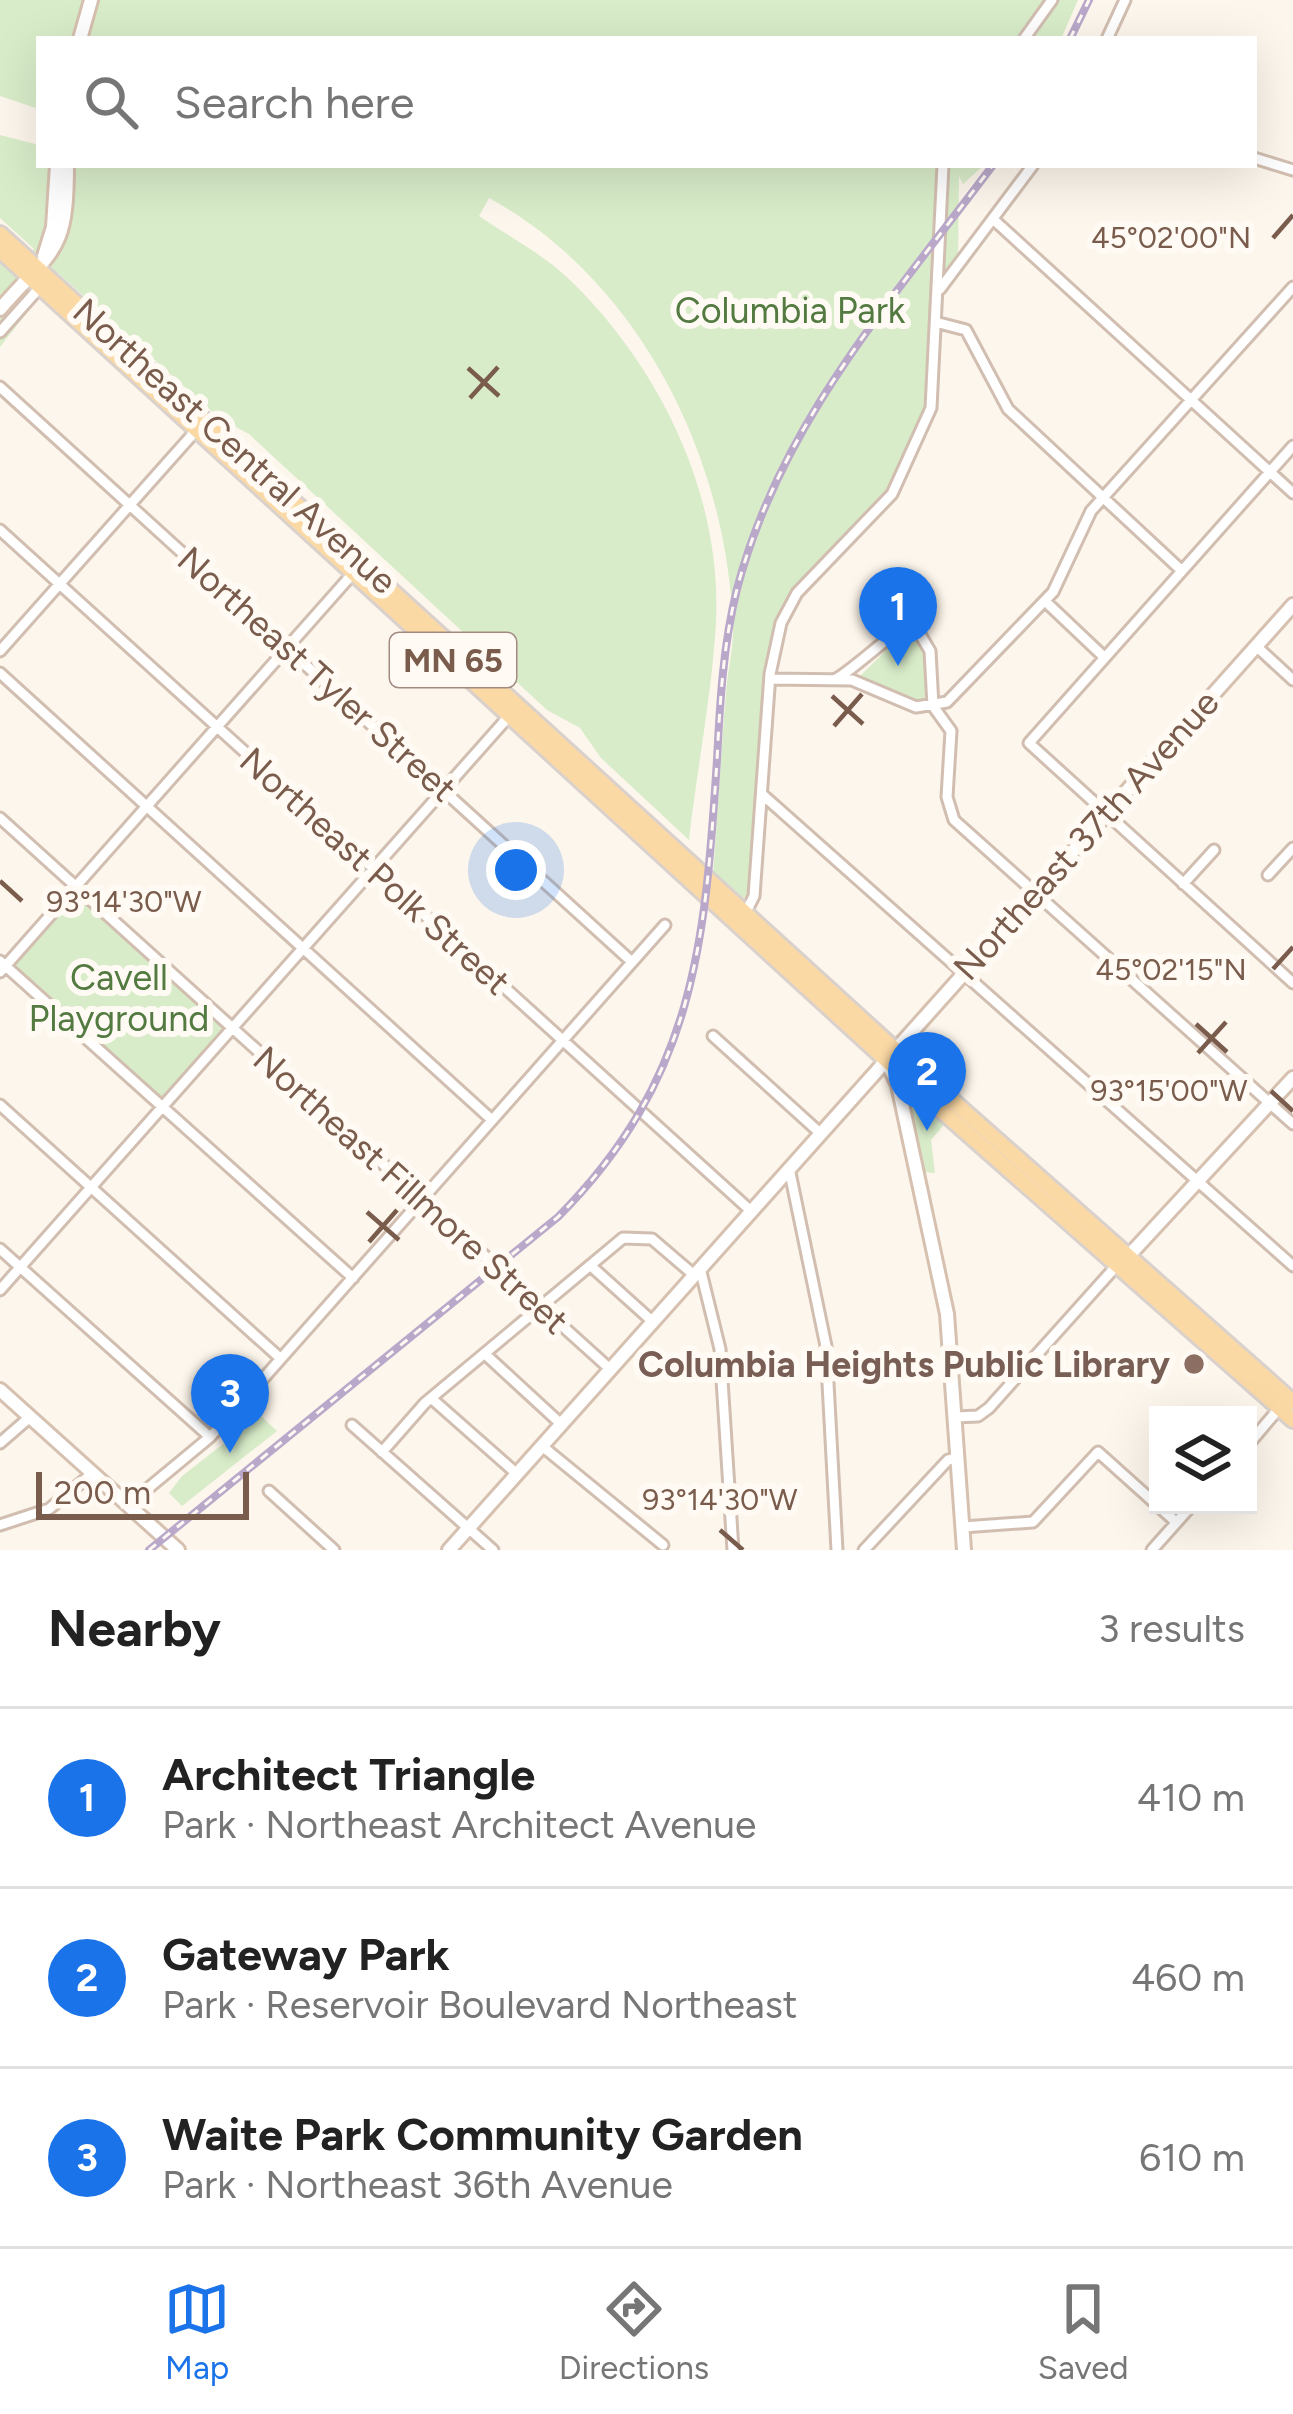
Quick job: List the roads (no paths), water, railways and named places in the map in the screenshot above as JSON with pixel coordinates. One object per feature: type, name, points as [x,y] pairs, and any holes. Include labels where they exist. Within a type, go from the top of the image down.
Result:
[{"type":"main road","name":"Northeast Central Avenue","points":[[0,234],[39,275],[890,1054]]},
{"type":"main road","name":"Northeast Central Avenue","points":[[0,250],[39,275]]},
{"type":"main road","name":"Northeast Central Avenue","points":[[202,424],[355,571],[516,709]]},
{"type":"main road","name":"MN 65","points":[[890,1054],[941,1111],[1022,1161],[1125,1261]]},
{"type":"main road","name":"MN 65","points":[[890,1054],[1287,1403],[1293,1420]]},
{"type":"street","points":[[81,36],[91,0]]},
{"type":"street","points":[[1026,36],[1052,0]]},
{"type":"street","points":[[1108,36],[1126,0]]},
{"type":"street","points":[[1257,159],[1293,170]]},
{"type":"street","points":[[0,309],[39,275],[53,227],[57,168]]},
{"type":"street","points":[[0,332],[63,236],[67,168]]},
{"type":"street","points":[[744,917],[763,795],[770,679],[787,608],[882,508],[911,461],[934,394],[943,168]]},
{"type":"street","points":[[940,289],[1032,168]]},
{"type":"street","points":[[994,220],[1293,494]]},
{"type":"street","points":[[770,679],[836,679],[870,685],[905,705],[946,702],[1045,601],[1061,581],[1083,525],[1103,499],[1293,287]]},
{"type":"street","points":[[939,323],[966,330],[1008,409],[1181,570]]},
{"type":"street","name":"Northeast Tyler Street","points":[[0,387],[632,962]]},
{"type":"street","points":[[0,651],[202,424]]},
{"type":"street","points":[[1293,446],[1029,743],[1293,983]]},
{"type":"street","name":"Northeast Polk Street","points":[[0,530],[751,1211]]},
{"type":"street","points":[[352,1278],[2,966],[355,571]]},
{"type":"street","points":[[1045,601],[1104,656]]},
{"type":"street","name":"Northeast 37th Avenue","points":[[449,1550],[1293,605]]},
{"type":"street","points":[[836,679],[886,646],[901,627],[914,624],[930,651],[933,706],[951,731],[947,797],[953,820],[1293,1124]]},
{"type":"street","points":[[1256,646],[1293,680]]},
{"type":"street","points":[[0,674],[492,1120]]},
{"type":"street","points":[[0,1290],[516,709]]},
{"type":"street","points":[[763,795],[1293,1266]]},
{"type":"street","name":"Northeast Fillmore Street","points":[[0,818],[610,1369]]},
{"type":"street","points":[[1268,875],[1293,848]]},
{"type":"street","points":[[1184,884],[1214,850]]},
{"type":"street","points":[[128,1505],[209,1437],[665,925]]},
{"type":"street","points":[[713,1036],[820,1132]]},
{"type":"street","points":[[890,1054],[947,1314],[964,1550]]},
{"type":"street","points":[[955,1417],[978,1416],[989,1408],[1293,1078]]},
{"type":"street","points":[[0,1105],[280,1358]]},
{"type":"street","points":[[789,1168],[826,1346],[837,1550]]},
{"type":"street","points":[[382,1452],[431,1398],[623,1238],[642,1236],[697,1271],[720,1349],[734,1550]]},
{"type":"street","points":[[0,1249],[209,1437]]},
{"type":"street","points":[[592,1267],[652,1322]]},
{"type":"street","points":[[485,1354],[561,1424]]},
{"type":"street","points":[[0,1390],[178,1550]]},
{"type":"street","points":[[431,1398],[517,1474]]},
{"type":"street","points":[[1257,1435],[1287,1403]]},
{"type":"street","points":[[0,1443],[30,1417]]},
{"type":"street","points":[[352,1425],[493,1550]]},
{"type":"street","points":[[542,1446],[663,1545]]},
{"type":"street","points":[[962,1527],[1033,1522],[1099,1452],[1176,1522]]},
{"type":"street","points":[[864,1550],[948,1460],[958,1458]]},
{"type":"street","points":[[0,1525],[49,1509],[92,1473]]},
{"type":"street","points":[[269,1491],[334,1550]]},
{"type":"street","points":[[1152,1550],[1184,1514]]},
{"type":"railway","points":[[1071,36],[1089,0]]},
{"type":"railway","points":[[149,1550],[558,1217],[604,1165],[639,1113],[665,1060],[698,949],[725,652],[737,589],[756,529],[781,472],[844,365],[991,168]]},
{"type":"place","name":"Architect Triangle","points":[[898,666]]},
{"type":"place","name":"Gateway Park","points":[[927,1131]]},
{"type":"place","name":"Columbia Heights Public Library","points":[[1194,1364]]},
{"type":"place","name":"Waite Park Community Garden","points":[[230,1453]]},
{"type":"park label","name":"Columbia Park","points":[[790,310]]},
{"type":"park label","name":"Cavell Playground","points":[[119,998]]}]
